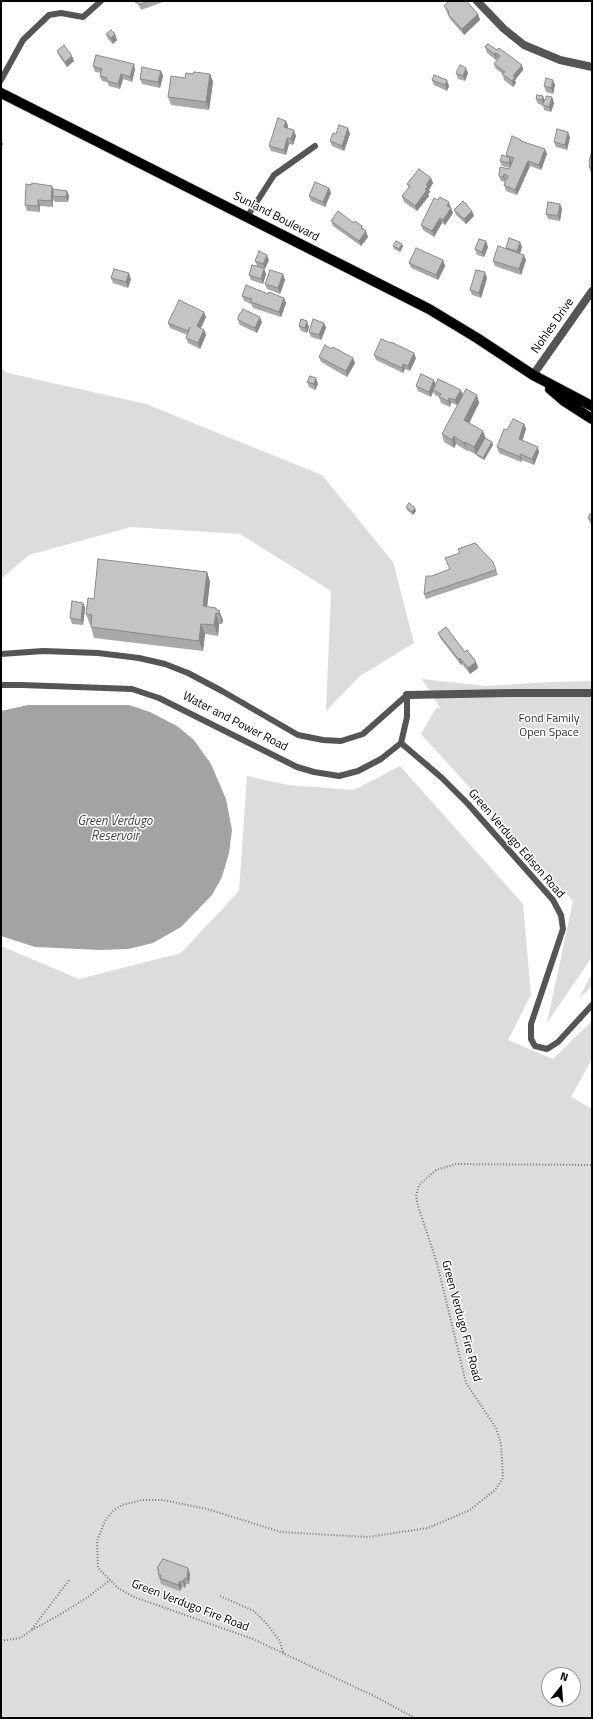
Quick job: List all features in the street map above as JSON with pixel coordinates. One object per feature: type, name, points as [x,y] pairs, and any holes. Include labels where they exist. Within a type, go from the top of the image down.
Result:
[{"type":"main road","name":"Sunland Boulevard","points":[[1,93],[429,309],[534,375],[592,406]]},
{"type":"main road","name":"Sunland Boulevard","points":[[534,375],[564,401],[592,419]]},
{"type":"street","points":[[477,1],[504,29],[534,51],[560,60],[592,67]]},
{"type":"street","name":"Nohles Drive","points":[[534,375],[592,291]]},
{"type":"street","points":[[407,695],[592,693]]},
{"type":"lane","points":[[1,80],[23,40],[49,15],[61,13],[83,17],[101,1]]},
{"type":"lane","points":[[247,217],[274,175],[315,146]]},
{"type":"lane","name":"Water and Power Road","points":[[1,654],[43,651],[98,653],[139,658],[165,664],[188,673],[216,687],[298,735],[322,740],[341,741],[363,734],[407,695]]},
{"type":"lane","name":"Water and Power Road","points":[[1,685],[132,689],[159,698],[270,755],[297,767],[314,772],[339,776],[358,770],[381,759],[401,743]]},
{"type":"lane","points":[[401,743],[407,717],[407,695]]},
{"type":"lane","name":"Green Verdugo Edison Road","points":[[401,743],[442,778],[468,804],[553,900],[562,915],[563,928],[531,1024],[531,1039],[535,1046],[547,1049],[558,1042],[592,1005]]},
{"type":"path","name":"Green Verdugo Fire Road","points":[[415,1718],[376,1697],[253,1639],[134,1597],[118,1588],[98,1568],[97,1541],[105,1521],[113,1511],[122,1505],[142,1500],[164,1500],[207,1509],[281,1532],[368,1537],[428,1528],[470,1510],[495,1490],[503,1478],[502,1444],[496,1428],[466,1382],[437,1264],[416,1196],[419,1185],[436,1170],[456,1164],[592,1165]]},
{"type":"path","points":[[32,1630],[70,1579]]},
{"type":"path","points":[[1,1641],[20,1638],[88,1597],[110,1579]]},
{"type":"path","points":[[220,1596],[254,1611],[267,1624],[279,1640],[284,1654]]},
{"type":"green space","points":[[1,368],[8,373],[146,404],[322,475],[393,562],[414,643],[360,676],[326,711],[331,591],[240,534],[131,527],[29,555],[1,579]]},
{"type":"green space","name":"Fond Family Open Space","points":[[422,679],[486,686],[592,681],[592,957],[547,1023],[573,901],[421,734],[436,708],[440,708]]},
{"type":"green space","points":[[400,766],[523,904],[531,995],[508,1040],[553,1059],[592,1021],[592,1059],[571,1097],[592,1109],[592,1718],[1,1718],[1,946],[79,979],[181,953],[239,891],[247,776],[288,785],[354,790]]},
{"type":"green space","points":[[592,973],[592,986],[579,998]]},
{"type":"water","name":"Green Verdugo Reservoir","points":[[28,705],[129,705],[150,712],[177,726],[194,740],[211,764],[226,799],[232,830],[229,853],[222,877],[212,895],[181,927],[153,943],[128,949],[100,950],[35,947],[1,936],[1,711]]},
{"type":"building","points":[[137,1],[149,1],[139,5]]},
{"type":"building","points":[[449,1],[466,1],[478,14],[462,29],[448,14],[449,12],[444,6]]},
{"type":"building","points":[[111,30],[115,34],[111,38],[106,34]]},
{"type":"building","points":[[488,44],[497,50],[499,48],[522,65],[513,76],[515,77],[512,81],[502,74],[505,72],[494,64],[500,56],[496,53],[494,54],[485,47]]},
{"type":"building","points":[[64,45],[72,56],[65,62],[57,51]]},
{"type":"building","points":[[96,55],[134,64],[130,77],[121,74],[118,84],[107,81],[107,78],[100,76],[102,69],[93,66]]},
{"type":"building","points":[[460,65],[466,68],[463,76],[456,73]]},
{"type":"building","points":[[142,67],[161,71],[158,82],[140,79]]},
{"type":"building","points":[[194,72],[210,74],[206,102],[168,97],[171,76],[185,78],[186,73],[193,74]]},
{"type":"building","points":[[434,75],[447,80],[445,85],[432,80]]},
{"type":"building","points":[[546,78],[553,80],[551,88],[544,86]]},
{"type":"building","points":[[537,95],[543,96],[542,100],[536,99]]},
{"type":"building","points":[[547,96],[552,97],[549,107],[542,105]]},
{"type":"building","points":[[278,118],[286,121],[284,127],[294,130],[291,139],[287,138],[284,150],[269,146]]},
{"type":"building","points":[[339,125],[348,128],[342,146],[330,141],[333,133],[336,134]]},
{"type":"building","points":[[557,129],[568,132],[565,145],[554,142]]},
{"type":"building","points":[[512,136],[521,141],[545,149],[539,165],[528,161],[515,190],[504,185],[508,176],[504,174],[503,177],[499,176],[500,167],[509,169],[514,158],[506,155]]},
{"type":"building","points":[[592,151],[592,168],[589,167],[589,161]]},
{"type":"building","points":[[502,155],[510,158],[509,163],[500,161]]},
{"type":"building","points":[[419,169],[431,178],[426,185],[428,187],[425,189],[427,190],[415,206],[402,196],[410,186],[407,184]]},
{"type":"building","points":[[315,182],[329,188],[323,202],[309,196]]},
{"type":"building","points":[[32,183],[52,186],[51,201],[38,200],[38,206],[25,205],[26,184],[32,185]]},
{"type":"building","points":[[53,189],[67,191],[66,197],[53,196]]},
{"type":"building","points":[[440,197],[449,202],[447,206],[451,208],[443,220],[440,218],[432,231],[421,225],[434,198],[438,200]]},
{"type":"building","points":[[463,201],[472,211],[464,219],[454,210]]},
{"type":"building","points":[[548,202],[560,204],[558,216],[546,214]]},
{"type":"building","points":[[338,211],[354,223],[355,221],[362,226],[361,228],[366,231],[359,241],[331,221]]},
{"type":"building","points":[[509,238],[520,242],[517,251],[506,248]]},
{"type":"building","points":[[479,239],[486,241],[482,252],[475,249]]},
{"type":"building","points":[[396,241],[402,244],[399,249],[393,246]]},
{"type":"building","points":[[498,246],[524,255],[519,269],[493,261]]},
{"type":"building","points":[[416,248],[443,260],[436,275],[409,263]]},
{"type":"building","points":[[259,251],[267,255],[263,264],[255,261]]},
{"type":"building","points":[[252,265],[264,268],[261,279],[249,275]]},
{"type":"building","points":[[114,269],[129,273],[126,282],[111,278]]},
{"type":"building","points":[[270,270],[283,274],[278,288],[265,284]]},
{"type":"building","points":[[476,270],[485,272],[479,293],[470,290]]},
{"type":"building","points":[[246,285],[268,294],[269,292],[284,298],[279,312],[251,302],[252,299],[242,296]]},
{"type":"building","points":[[179,300],[204,312],[197,326],[204,330],[198,343],[186,338],[190,327],[188,331],[168,323]]},
{"type":"building","points":[[243,309],[260,317],[255,328],[238,320],[238,317]]},
{"type":"building","points":[[301,319],[307,321],[305,328],[299,326]]},
{"type":"building","points":[[313,319],[324,323],[319,335],[309,332]]},
{"type":"building","points":[[381,339],[414,353],[408,366],[403,364],[402,368],[374,355]]},
{"type":"building","points":[[325,345],[332,349],[333,347],[353,358],[346,371],[319,357]]},
{"type":"building","points":[[421,374],[434,380],[429,392],[416,386]]},
{"type":"building","points":[[310,376],[316,378],[314,384],[307,382]]},
{"type":"building","points":[[438,379],[461,390],[455,400],[449,398],[448,401],[439,397],[441,394],[433,390]]},
{"type":"building","points":[[466,389],[477,395],[464,420],[483,431],[474,447],[465,442],[464,443],[454,436],[452,440],[442,434]]},
{"type":"building","points":[[513,419],[524,424],[519,439],[538,447],[532,459],[520,454],[520,457],[497,447],[504,429],[507,430]]},
{"type":"building","points":[[485,438],[492,442],[483,458],[476,454]]},
{"type":"building","points":[[409,503],[415,508],[412,512],[406,507]]},
{"type":"building","points":[[590,514],[592,515],[592,520],[588,518]]},
{"type":"building","points":[[475,543],[493,562],[496,570],[424,594],[426,576],[432,576],[450,569],[445,558],[460,553],[458,549]]},
{"type":"building","points":[[98,559],[207,572],[203,606],[216,608],[216,610],[219,610],[219,614],[216,613],[214,625],[201,624],[199,641],[91,627],[92,615],[86,614],[88,598],[94,599]]},
{"type":"building","points":[[72,601],[83,603],[81,620],[70,618]]},
{"type":"building","points":[[446,627],[465,652],[467,650],[476,662],[468,668],[460,658],[459,660],[438,633]]},
{"type":"building","points":[[163,1559],[188,1568],[187,1578],[184,1579],[183,1582],[180,1581],[178,1585],[160,1578],[161,1575],[158,1574],[159,1570],[157,1568]]}]
